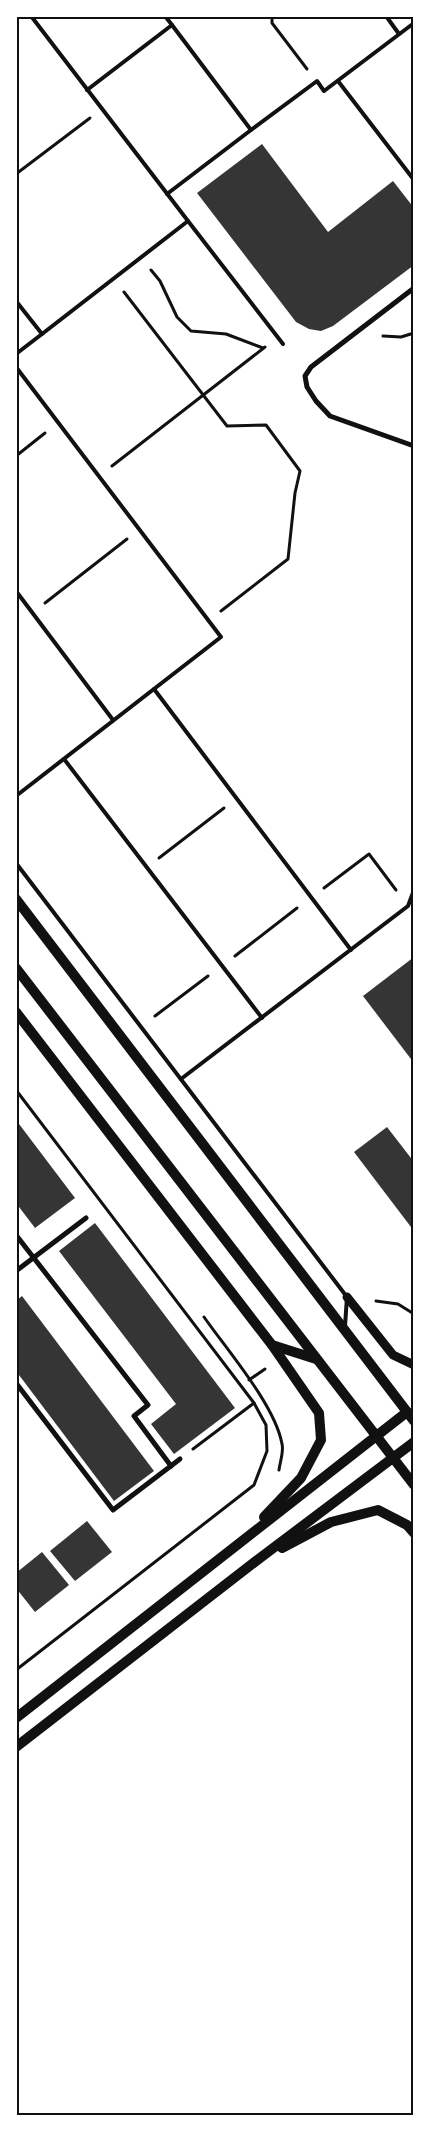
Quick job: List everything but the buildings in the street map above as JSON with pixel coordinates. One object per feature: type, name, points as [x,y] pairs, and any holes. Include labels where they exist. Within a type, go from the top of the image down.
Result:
[{"type":"main road","points":[[16,899],[344,1331],[410,1410],[414,1421]]},
{"type":"main road","points":[[16,968],[414,1485]]},
{"type":"main road","points":[[16,1012],[272,1345],[319,1413],[320,1440],[301,1478],[240,1542]]},
{"type":"main road","points":[[272,1345],[316,1359]]},
{"type":"main road","points":[[16,1718],[410,1410]]},
{"type":"main road","points":[[16,1747],[256,1561],[414,1442]]},
{"type":"main road","points":[[256,1561],[332,1522],[378,1510],[407,1525],[414,1533]]},
{"type":"street","points":[[414,288],[311,367],[305,376],[307,387],[316,401],[330,416],[414,446]]},
{"type":"street","points":[[16,1271],[86,1218]]},
{"type":"street","points":[[16,1235],[148,1406],[134,1416],[171,1466]]},
{"type":"street","points":[[347,1297],[393,1354],[414,1365]]},
{"type":"street","points":[[16,1383],[113,1510],[180,1459]]},
{"type":"lane","points":[[31,16],[283,344]]},
{"type":"lane","points":[[165,16],[251,130]]},
{"type":"lane","points":[[386,16],[399,34]]},
{"type":"lane","points":[[167,194],[316,81],[324,91],[414,23]]},
{"type":"lane","points":[[87,90],[172,26]]},
{"type":"lane","points":[[338,81],[414,180]]},
{"type":"lane","points":[[16,354],[188,221]]},
{"type":"lane","points":[[16,301],[42,334]]},
{"type":"lane","points":[[16,367],[221,636],[16,796]]},
{"type":"lane","points":[[16,591],[112,720]]},
{"type":"lane","points":[[154,689],[352,950]]},
{"type":"lane","points":[[64,759],[262,1018]]},
{"type":"lane","points":[[16,863],[347,1297],[344,1331]]},
{"type":"lane","points":[[181,1079],[408,906],[414,890]]},
{"type":"path","points":[[272,16],[272,23],[316,81]]},
{"type":"path","points":[[16,174],[102,109]]},
{"type":"path","points":[[141,257],[160,281],[177,317],[191,331],[226,334],[263,348]]},
{"type":"path","points":[[114,278],[227,426],[266,425],[300,471],[295,493],[288,559],[208,620]]},
{"type":"path","points":[[376,341],[391,330]]},
{"type":"path","points":[[383,336],[401,337],[414,333]]},
{"type":"path","points":[[99,476],[278,337]]},
{"type":"path","points":[[16,456],[59,422]]},
{"type":"path","points":[[32,612],[139,529]]},
{"type":"path","points":[[147,867],[237,798]]},
{"type":"path","points":[[141,1027],[369,854],[408,906]]},
{"type":"path","points":[[204,1317],[254,1386],[273,1418],[282,1445],[278,1475]]},
{"type":"path","points":[[180,1459],[254,1403]]}]
